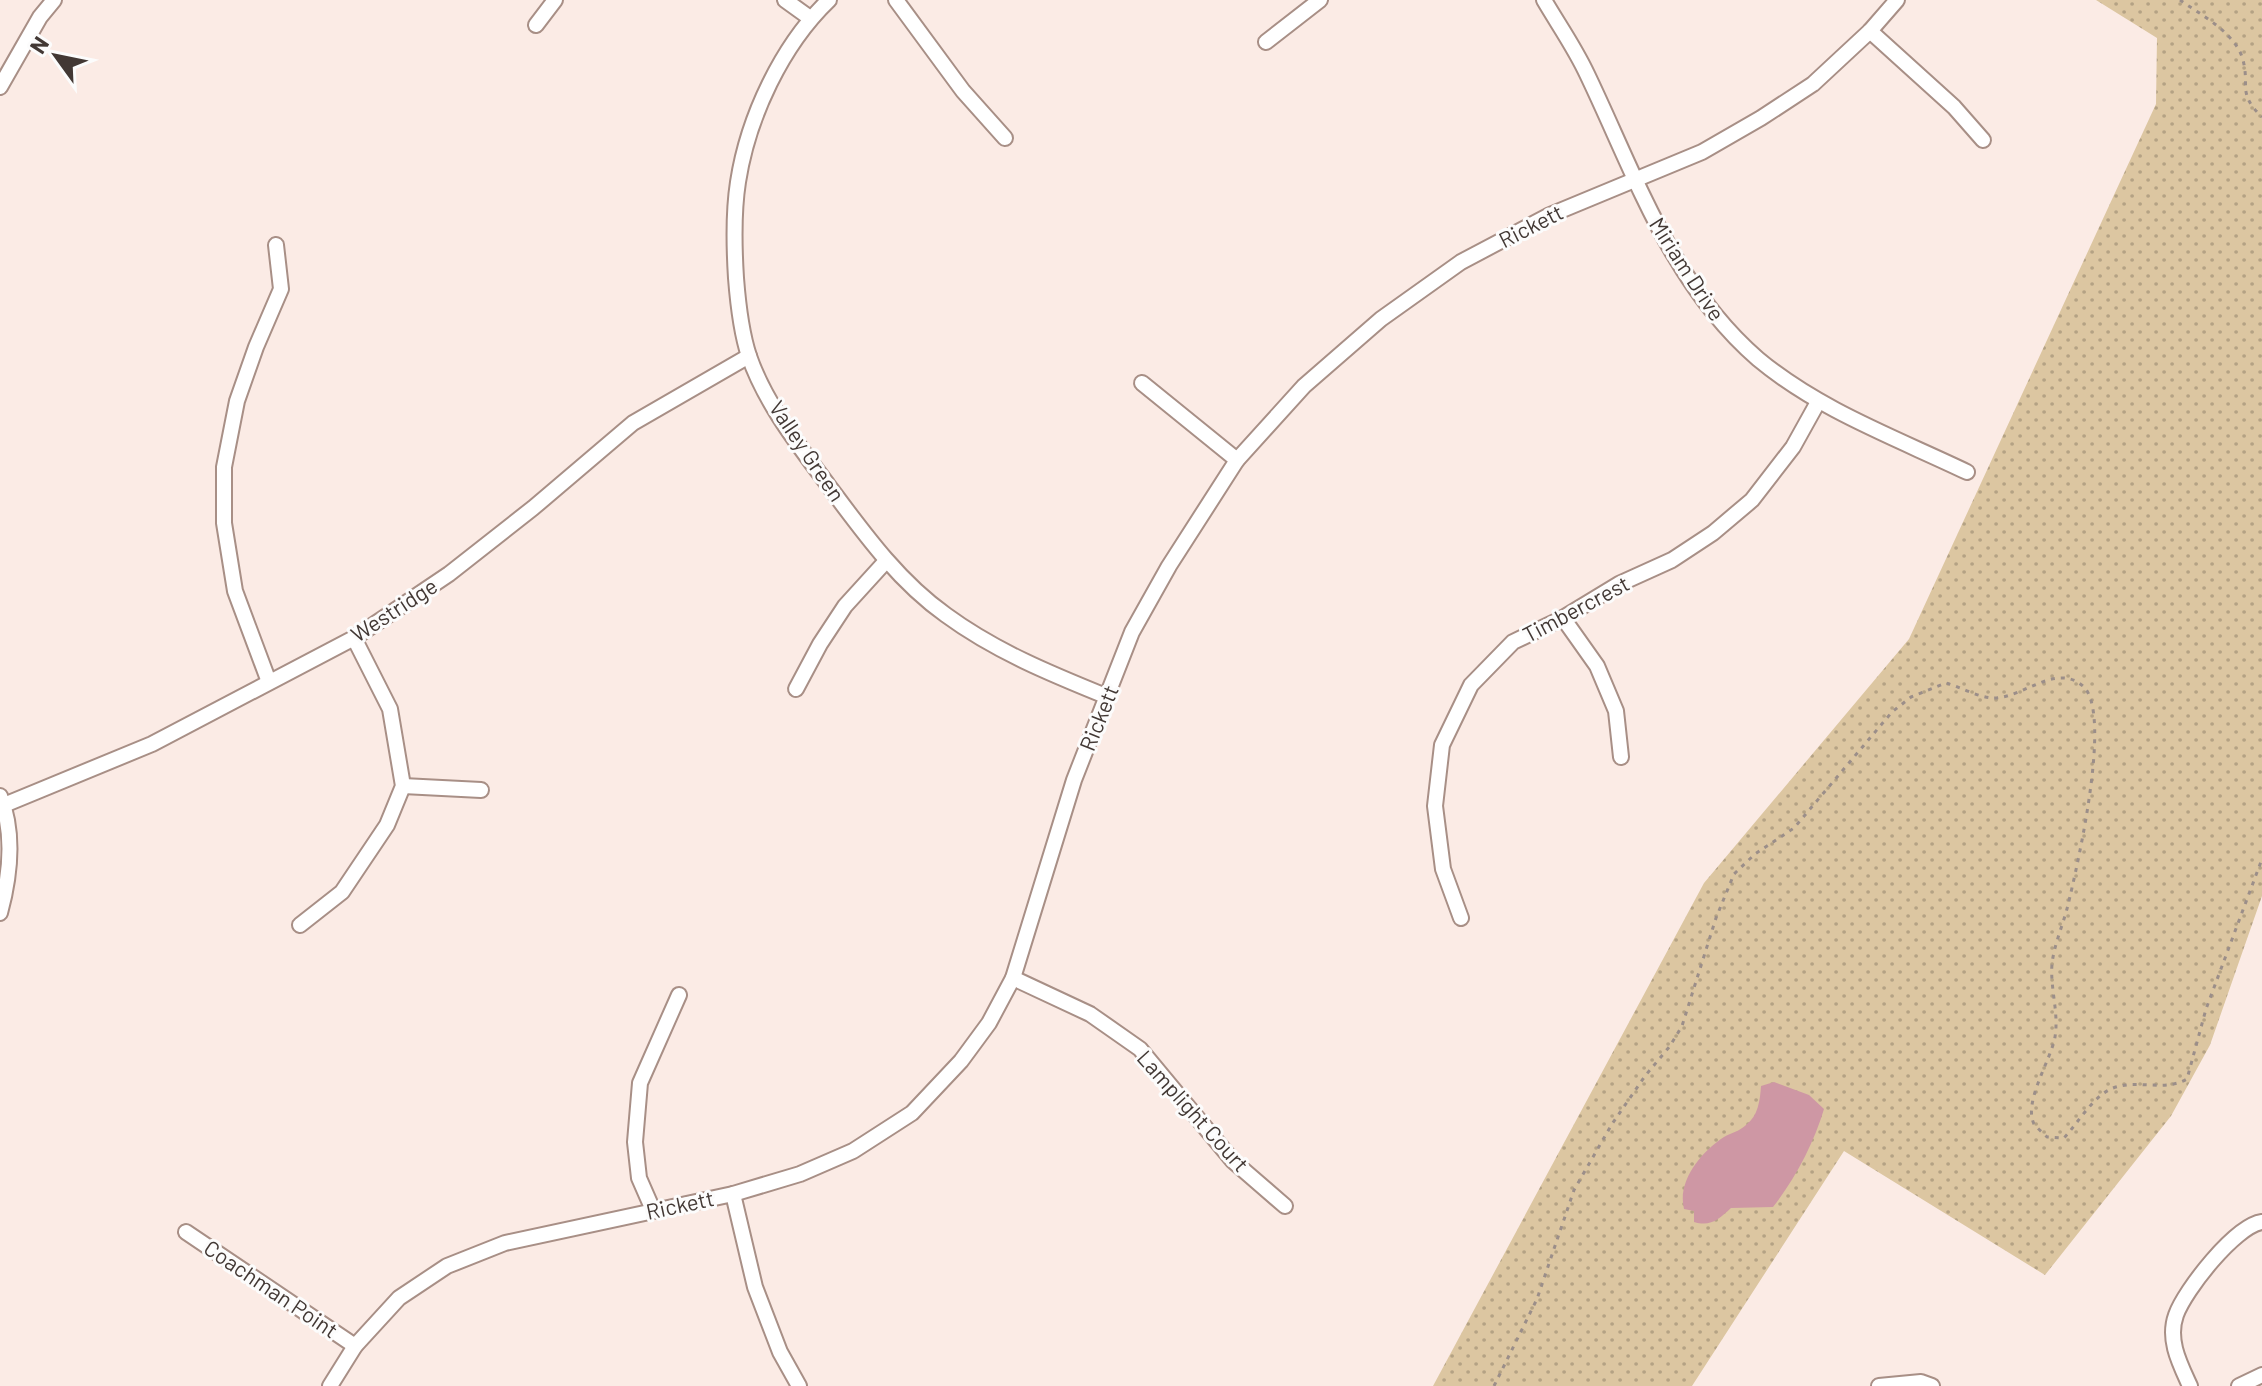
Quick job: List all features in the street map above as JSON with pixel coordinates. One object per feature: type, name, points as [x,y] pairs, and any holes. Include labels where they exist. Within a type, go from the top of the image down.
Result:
[{"type":"street","points":[[0,87],[40,17],[54,0]]},
{"type":"street","points":[[536,25],[555,0]]},
{"type":"street","points":[[785,0],[810,18]]},
{"type":"street","name":"Valley Green","points":[[829,0],[810,18],[779,67],[754,119],[738,180],[733,234],[738,302],[749,356],[784,427],[886,561],[944,614],[989,643],[1036,668],[1108,697]]},
{"type":"street","points":[[896,0],[963,91],[1005,138]]},
{"type":"street","points":[[1266,42],[1320,0]]},
{"type":"street","name":"Miriam Drive","points":[[1544,0],[1586,70],[1652,216],[1681,268],[1721,323],[1759,360],[1818,402],[1967,472]]},
{"type":"street","name":"Rickett","points":[[330,1386],[355,1346],[399,1298],[447,1266],[505,1243],[733,1194],[800,1174],[853,1151],[912,1113],[961,1061],[989,1023],[1013,978],[1074,780],[1132,632],[1237,460],[1304,386],[1381,319],[1461,262],[1550,215],[1702,152],[1761,118],[1813,84],[1870,31],[1897,0]]},
{"type":"street","points":[[1870,31],[1954,107],[1983,140]]},
{"type":"street","points":[[269,682],[235,591],[224,523],[224,467],[237,401],[281,289],[276,245]]},
{"type":"street","name":"Westridge","points":[[2,800],[152,744],[354,638],[449,574],[633,423],[749,356]]},
{"type":"street","points":[[1142,383],[1237,460]]},
{"type":"street","name":"Timbercrest","points":[[1461,918],[1443,869],[1435,806],[1442,745],[1471,685],[1513,642],[1563,618],[1619,584],[1672,560],[1713,533],[1752,500],[1793,447],[1818,402]]},
{"type":"street","points":[[796,689],[845,606],[886,561]]},
{"type":"street","points":[[1563,618],[1597,666],[1616,711],[1621,757]]},
{"type":"street","points":[[300,925],[342,892],[387,825],[403,786],[390,709],[354,638]]},
{"type":"street","points":[[403,786],[481,790]]},
{"type":"street","points":[[0,913],[9,856],[9,829],[2,800]]},
{"type":"street","name":"Lamplight Court","points":[[1013,978],[1090,1014],[1140,1049],[1233,1161],[1285,1206]]},
{"type":"street","points":[[653,1210],[639,1178],[635,1142],[640,1083],[679,995]]},
{"type":"street","points":[[733,1194],[755,1287],[780,1352],[799,1386]]},
{"type":"street","points":[[2190,1386],[2174,1349],[2175,1315],[2226,1244],[2251,1223],[2262,1222]]},
{"type":"street","name":"Coachman Point","points":[[186,1232],[355,1346]]},
{"type":"street","points":[[2239,1386],[2262,1375]]},
{"type":"street","points":[[1879,1386],[1921,1382],[1932,1386]]},
{"type":"path","points":[[2180,0],[2233,41],[2243,60],[2246,99],[2262,117]]},
{"type":"path","points":[[1494,1386],[1537,1299],[1574,1190],[1612,1124],[1682,1026],[1716,918],[1734,874],[1755,854],[1794,828],[1892,712],[1911,697],[1946,683],[1990,698],[2020,693],[2049,678],[2071,680],[2085,687],[2094,707],[2096,740],[2093,776],[2068,903],[2052,961],[2055,1038],[2031,1108],[2034,1123],[2047,1137],[2064,1138],[2087,1109],[2111,1088],[2134,1084],[2177,1085],[2187,1079],[2206,1009],[2262,859]]},
{"type":"shaded area","points":[[2096,0],[2262,0],[2262,896],[2210,1045],[2171,1116],[2045,1275],[1844,1151],[1692,1386],[1433,1386],[1704,883],[1909,639],[2156,104],[2157,38]]},
{"type":"shaded area","points":[[1774,1082],[1809,1095],[1824,1109],[1796,1173],[1773,1207],[1731,1208],[1710,1223],[1694,1222],[1694,1211],[1684,1209],[1683,1198],[1693,1168],[1715,1143],[1750,1121],[1758,1108],[1761,1086]]}]
